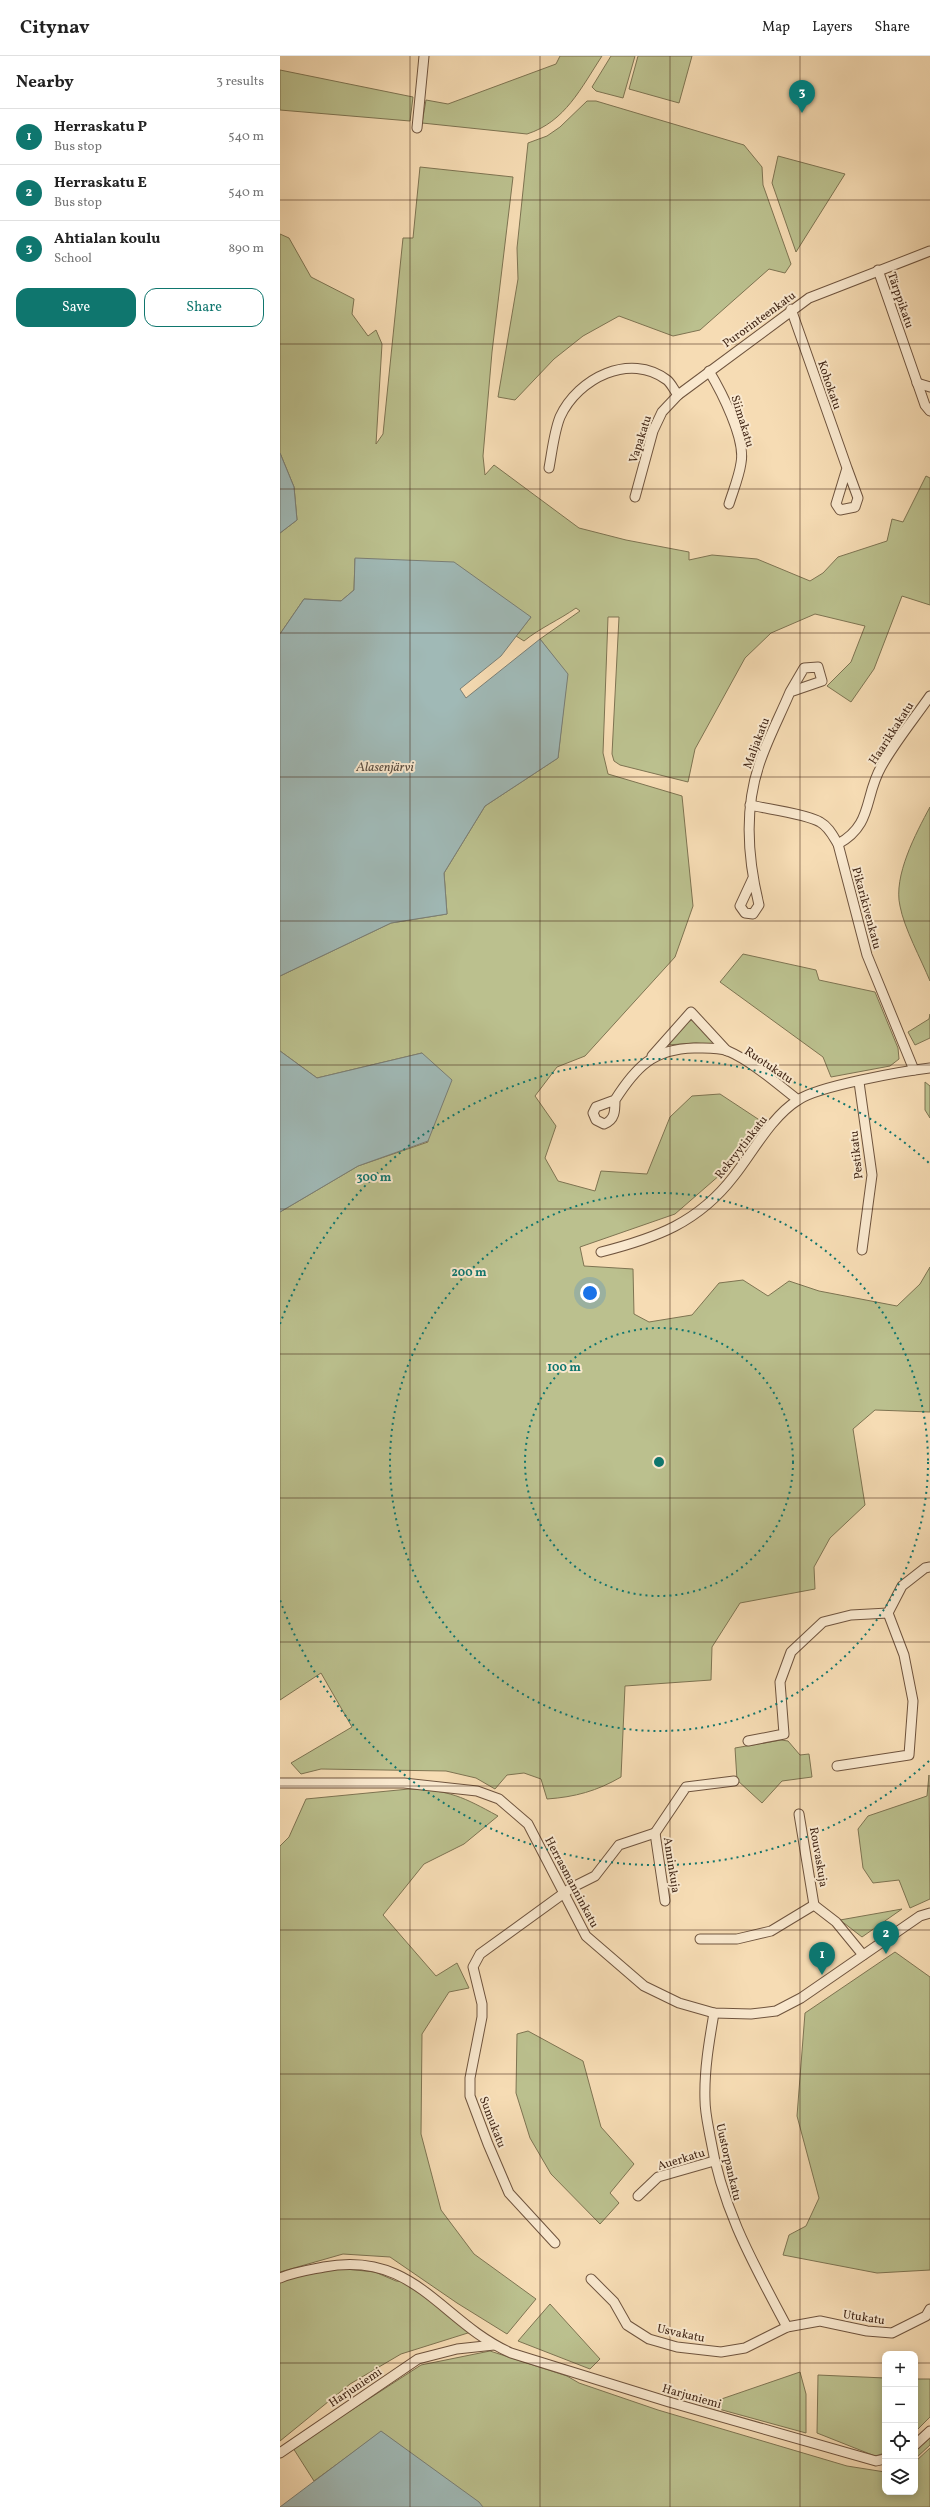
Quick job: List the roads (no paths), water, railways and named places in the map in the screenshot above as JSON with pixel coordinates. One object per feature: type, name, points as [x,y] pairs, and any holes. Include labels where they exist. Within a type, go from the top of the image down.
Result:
[{"type":"street","points":[[417,128],[424,56]]},
{"type":"street","name":"Purorinteenkatu","points":[[678,395],[791,309],[809,298],[930,251]]},
{"type":"street","name":"Tärppikatu","points":[[878,270],[925,405],[930,411]]},
{"type":"street","name":"Kohokatu","points":[[791,309],[847,468]]},
{"type":"street","points":[[549,468],[560,417],[577,393],[598,377],[618,368],[635,368],[650,371],[668,380],[678,395]]},
{"type":"street","name":"Siimakatu","points":[[709,371],[724,396],[742,449],[742,462],[729,504]]},
{"type":"street","points":[[917,383],[930,387]]},
{"type":"street","name":"Vapakatu","points":[[635,497],[653,431],[662,412],[678,395]]},
{"type":"street","name":"Maljakatu","points":[[753,878],[750,805],[759,765],[790,692]]},
{"type":"street","name":"Haarikkakatu","points":[[838,844],[852,837],[862,823],[881,767],[930,696]]},
{"type":"street","name":"Pikarikivenkatu","points":[[750,805],[820,822],[830,831],[838,844],[867,955],[914,1070]]},
{"type":"street","name":"Ruotukatu","points":[[616,1100],[628,1081],[692,1012],[727,1051],[760,1072],[798,1100]]},
{"type":"street","name":"Ruotukatu","points":[[651,1057],[669,1050],[686,1048],[707,1048],[727,1051]]},
{"type":"street","name":"Rekryytinkatu","points":[[601,1252],[646,1241],[680,1225],[710,1204],[734,1177],[767,1131],[798,1100],[828,1089],[914,1070],[930,1068]]},
{"type":"street","name":"Pestikatu","points":[[859,1082],[872,1175],[862,1250]]},
{"type":"street","points":[[837,1766],[909,1755],[913,1701],[904,1655],[888,1614],[902,1586],[925,1568],[930,1567]]},
{"type":"street","points":[[748,1741],[784,1734],[780,1682],[791,1652],[822,1622],[851,1615],[888,1614]]},
{"type":"street","points":[[562,1894],[595,1876],[619,1845],[655,1833],[686,1788],[734,1782]]},
{"type":"street","name":"Herrasmanninkatu","points":[[280,1783],[404,1783],[477,1791],[499,1799],[528,1824],[562,1894],[586,1936],[644,1986],[679,2003],[714,2013],[751,2014],[776,2011],[801,1998],[920,1916],[930,1913]]},
{"type":"street","name":"Rouvaskuja","points":[[799,1814],[814,1905]]},
{"type":"street","name":"Anninkuja","points":[[655,1833],[665,1902]]},
{"type":"street","name":"Sumukatu","points":[[555,2243],[509,2192],[488,2144],[470,2096],[470,2078],[482,2017],[482,2004],[473,1967],[480,1954],[562,1894]]},
{"type":"street","points":[[700,1939],[737,1939],[771,1931],[814,1905],[836,1922],[863,1955]]},
{"type":"street","name":"Uustorpankatu","points":[[714,2013],[706,2067],[705,2102],[714,2161],[728,2210],[744,2247],[787,2327]]},
{"type":"street","name":"Auerkatu","points":[[638,2196],[658,2177],[714,2161]]},
{"type":"street","name":"Harjuniemi","points":[[280,2278],[290,2274],[333,2266],[355,2264],[377,2267],[412,2281],[494,2345],[669,2402],[876,2461],[882,2460]]},
{"type":"street","name":"Usvakatu","points":[[591,2279],[614,2302],[627,2325],[649,2339],[677,2347],[722,2352],[745,2348],[787,2327]]},
{"type":"street","name":"Utukatu","points":[[787,2327],[820,2321],[867,2331],[892,2333],[926,2316],[930,2309]]},
{"type":"street","name":"Harjuniemi","points":[[280,2453],[418,2359],[456,2349],[494,2345]]},
{"type":"street","points":[[918,2442],[930,2431]]},
{"type":"water","points":[[280,453],[294,487],[297,520],[280,533]]},
{"type":"water","name":"Alasenjärvi","points":[[355,558],[454,562],[531,617],[501,656],[460,689],[466,698],[540,639],[568,674],[558,758],[485,806],[444,873],[447,914],[391,923],[280,976],[280,634],[304,599],[341,601],[354,590]]},
{"type":"water","points":[[280,1051],[317,1078],[422,1053],[452,1080],[428,1141],[358,1166],[280,1212]]},
{"type":"water","points":[[381,2431],[479,2502],[483,2507],[280,2507]]},
{"type":"place","name":"Ahtialan koulu","points":[[802,113]]},
{"type":"place","name":"Herraskatu E","points":[[886,1954]]},
{"type":"place","name":"Herraskatu P","points":[[822,1975]]}]
